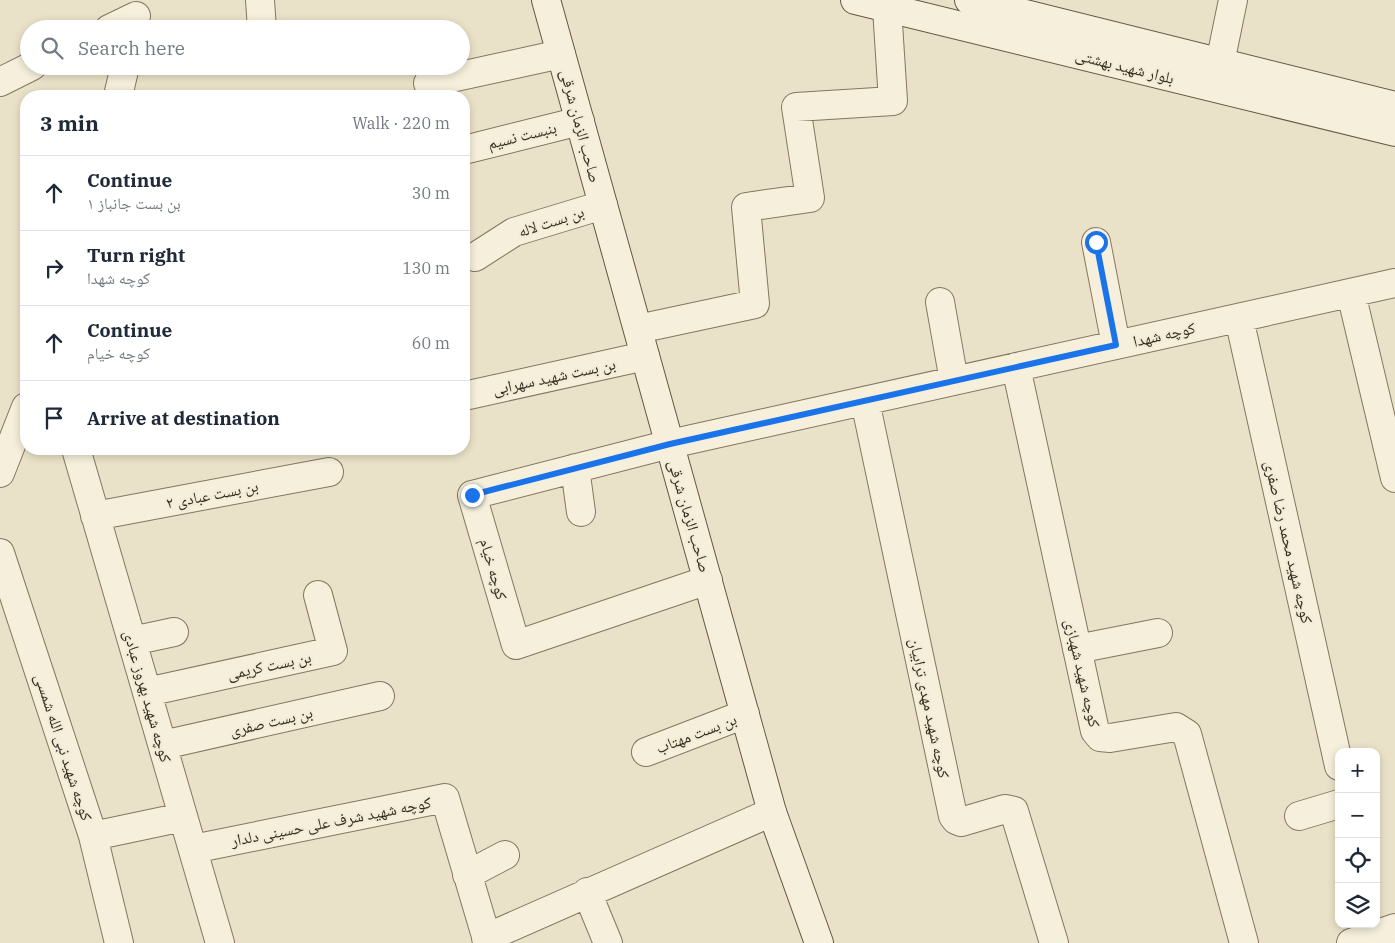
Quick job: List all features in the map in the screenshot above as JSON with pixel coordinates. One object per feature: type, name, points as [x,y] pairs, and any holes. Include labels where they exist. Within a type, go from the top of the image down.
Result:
[{"type":"street","points":[[260,0],[261,20]]},
{"type":"street","name":"صاحب الزمان شرقی","points":[[546,0],[772,812],[819,943]]},
{"type":"street","name":"بلوار شهید بهشتی","points":[[855,0],[1395,132]]},
{"type":"street","points":[[1220,63],[1232,0]]},
{"type":"street","name":"بلوار شهید بهشتی","points":[[975,1],[1020,6],[1220,63],[1395,106]]},
{"type":"street","points":[[638,329],[755,304],[746,207],[810,198],[796,106],[893,100],[887,8]]},
{"type":"street","points":[[470,74],[561,54]]},
{"type":"street","points":[[0,82],[20,72]]},
{"type":"street","points":[[119,90],[123,75]]},
{"type":"street","points":[[428,83],[465,75]]},
{"type":"street","name":"بنبست نسیم","points":[[470,148],[580,121]]},
{"type":"street","name":"بن بست لاله","points":[[475,257],[514,232],[603,205]]},
{"type":"street","points":[[1096,242],[1116,345]]},
{"type":"street","name":"کوچه شهدا","points":[[670,444],[1395,283]]},
{"type":"street","points":[[1351,293],[1395,478]]},
{"type":"street","points":[[940,302],[954,381]]},
{"type":"street","name":"کوچه شهید محمد رضا صفری","points":[[1239,318],[1335,748]]},
{"type":"street","name":"بن بست شهید سهرابی","points":[[470,395],[645,356]]},
{"type":"street","name":"کوچه شهید شهبازی","points":[[1016,367],[1095,731],[1100,738],[1176,727],[1187,734],[1244,943]]},
{"type":"street","name":"کوچه شهید مهدی ترابیان","points":[[865,401],[953,816],[961,822],[1005,809],[1014,811],[1054,943]]},
{"type":"street","points":[[0,473],[20,422]]},
{"type":"street","name":"کوچه خیام","points":[[670,444],[472,495],[516,645],[708,580]]},
{"type":"street","name":"کوچه شهید بهروز عبادی","points":[[78,455],[220,943]]},
{"type":"street","points":[[575,468],[581,512]]},
{"type":"street","name":"بن بست عبادی ۲","points":[[95,516],[330,472]]},
{"type":"street","name":"کوچه شهید نبی الله شمسی","points":[[0,553],[94,836],[119,943]]},
{"type":"street","name":"بن بست کریمی","points":[[147,692],[333,651],[318,595]]},
{"type":"street","points":[[132,641],[174,632]]},
{"type":"street","points":[[1077,648],[1158,633]]},
{"type":"street","name":"بن بست صفری","points":[[162,745],[380,696]]},
{"type":"street","name":"بن بست مهتاب","points":[[646,752],[745,714]]},
{"type":"street","name":"کوچه شهید شرف علی حسینی دلدار","points":[[193,849],[444,798],[487,940],[586,892],[772,812]]},
{"type":"street","points":[[1299,816],[1335,805]]},
{"type":"street","points":[[94,836],[183,817]]},
{"type":"street","points":[[467,875],[505,855]]},
{"type":"street","points":[[586,892],[608,943]]},
{"type":"street","points":[[1351,943],[1382,929]]},
{"type":"route","points":[[472,495],[670,444],[1116,345],[1096,242]]}]
